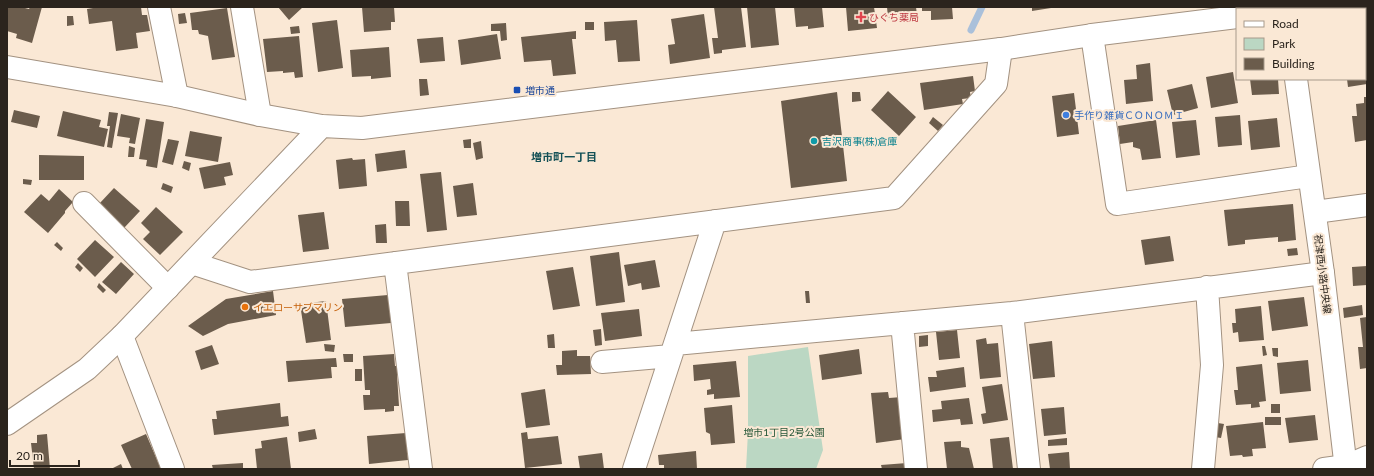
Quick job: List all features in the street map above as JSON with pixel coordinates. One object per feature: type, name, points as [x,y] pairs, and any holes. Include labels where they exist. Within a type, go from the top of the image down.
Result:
[{"type":"street","points":[[159,7],[177,96]]},
{"type":"street","points":[[242,7],[260,115]]},
{"type":"street","points":[[7,67],[177,96],[260,115],[322,126],[362,128],[1001,49],[1199,14],[1236,17]]},
{"type":"street","points":[[1092,34],[1117,204],[1309,176]]},
{"type":"street","points":[[192,263],[250,282],[894,198],[996,84],[1001,49]]},
{"type":"street","name":"祝津西小路中央線","points":[[1296,80],[1323,273],[1346,468]]},
{"type":"street","points":[[7,424],[87,369],[122,336],[322,126]]},
{"type":"street","points":[[84,203],[168,288]]},
{"type":"street","points":[[1315,212],[1367,205]]},
{"type":"street","points":[[634,469],[715,221]]},
{"type":"street","points":[[394,263],[421,469]]},
{"type":"street","points":[[602,362],[673,350],[902,323],[1012,313],[1323,273]]},
{"type":"street","points":[[1203,469],[1212,365],[1207,287]]},
{"type":"street","points":[[1012,313],[1029,469]]},
{"type":"street","points":[[902,323],[916,469]]},
{"type":"street","points":[[122,336],[173,469]]},
{"type":"street","points":[[1324,469],[1346,468],[1367,457]]},
{"type":"green space","name":"増市1丁目2号公園","points":[[808,347],[823,450],[816,469],[746,469],[748,432],[748,356]]},
{"type":"building","points":[[7,7],[21,7],[29,9],[30,7],[42,7],[32,43],[16,38],[17,34],[7,31]]},
{"type":"building","points":[[99,7],[141,7],[142,15],[147,15],[150,31],[136,33],[138,48],[116,51],[112,21],[89,24],[87,9]]},
{"type":"building","points":[[278,7],[303,7],[289,20]]},
{"type":"building","points":[[362,7],[394,7],[395,22],[391,22],[391,30],[364,32]]},
{"type":"building","points":[[714,7],[741,7],[746,47],[722,50],[722,53],[714,54],[712,38],[718,38]]},
{"type":"building","points":[[747,7],[775,7],[779,45],[751,48]]},
{"type":"building","points":[[794,7],[822,7],[824,27],[808,29],[808,26],[796,27]]},
{"type":"building","name":"ひぐち薬局","points":[[846,7],[874,7],[877,28],[848,31]]},
{"type":"building","points":[[887,7],[916,7],[917,15],[888,18]]},
{"type":"building","points":[[922,7],[952,7],[953,19],[931,20],[931,11],[922,11]]},
{"type":"building","points":[[1032,7],[1051,7],[1051,8],[1032,11]]},
{"type":"building","points":[[227,8],[235,57],[212,60],[208,36],[199,34],[198,30],[192,30],[190,13]]},
{"type":"building","points":[[185,13],[187,23],[179,24],[178,14]]},
{"type":"building","points":[[704,14],[710,58],[670,64],[668,45],[675,44],[671,19]]},
{"type":"building","points":[[67,16],[73,16],[74,25],[67,26]]},
{"type":"building","points":[[337,20],[343,68],[318,72],[312,23]]},
{"type":"building","points":[[637,20],[640,61],[618,62],[616,40],[605,41],[604,22]]},
{"type":"building","points":[[585,22],[594,22],[594,30],[585,30]]},
{"type":"building","points":[[506,23],[507,40],[501,41],[500,31],[491,31],[491,24]]},
{"type":"building","points":[[299,26],[300,33],[291,34],[290,27]]},
{"type":"building","points":[[576,31],[576,39],[572,39],[576,74],[553,76],[551,60],[524,62],[521,37]]},
{"type":"building","points":[[497,34],[501,59],[461,65],[458,40]]},
{"type":"building","points":[[1366,34],[1367,84],[1348,87],[1347,80],[1366,80]]},
{"type":"building","points":[[299,36],[303,77],[295,78],[294,72],[267,72],[263,39]]},
{"type":"building","points":[[443,37],[445,61],[420,63],[417,39]]},
{"type":"building","points":[[389,47],[391,77],[371,79],[371,76],[352,77],[350,50]]},
{"type":"building","points":[[1150,63],[1153,101],[1126,104],[1124,80],[1137,79],[1136,65]]},
{"type":"building","points":[[1233,72],[1238,103],[1211,108],[1206,77]]},
{"type":"building","points":[[973,76],[975,91],[970,92],[971,98],[962,99],[963,104],[924,110],[920,83]]},
{"type":"building","points":[[419,79],[427,79],[429,95],[420,96]]},
{"type":"building","points":[[1250,80],[1278,80],[1279,94],[1252,95]]},
{"type":"building","points":[[1192,84],[1198,108],[1173,115],[1167,90]]},
{"type":"building","points":[[888,91],[916,117],[899,136],[871,110]]},
{"type":"building","name":"吉沢商事(株)倉庫","points":[[837,92],[847,181],[791,188],[781,101]]},
{"type":"building","points":[[852,92],[860,92],[861,101],[852,102]]},
{"type":"building","name":"手作り雑貨ＣＯＮＯＭＩ","points":[[1074,93],[1079,134],[1057,137],[1052,96]]},
{"type":"building","points":[[1364,97],[1367,97],[1367,140],[1355,142],[1352,116],[1357,116],[1356,104],[1364,103]]},
{"type":"building","points":[[14,110],[40,116],[37,128],[11,122]]},
{"type":"building","points":[[63,111],[101,120],[99,127],[108,129],[104,147],[57,136]]},
{"type":"building","points":[[109,112],[118,113],[112,148],[107,147],[110,126],[107,126]]},
{"type":"building","points":[[121,114],[140,118],[135,144],[129,143],[130,138],[117,136]]},
{"type":"building","points":[[1240,115],[1242,145],[1218,147],[1215,117]]},
{"type":"building","points":[[933,117],[943,125],[938,131],[929,123]]},
{"type":"building","points":[[1277,118],[1280,147],[1251,150],[1248,121]]},
{"type":"building","points":[[146,119],[164,122],[157,168],[146,166],[147,160],[139,159]]},
{"type":"building","points":[[1156,120],[1161,158],[1142,160],[1140,149],[1133,147],[1133,142],[1120,144],[1118,126]]},
{"type":"building","points":[[1196,120],[1200,155],[1176,158],[1172,122]]},
{"type":"building","points":[[190,131],[222,137],[218,162],[185,156]]},
{"type":"building","points":[[168,139],[179,141],[173,165],[162,162]]},
{"type":"building","points":[[471,139],[471,148],[464,148],[463,140]]},
{"type":"building","points":[[481,141],[483,158],[476,160],[473,143]]},
{"type":"building","points":[[129,146],[135,148],[134,157],[128,157]]},
{"type":"building","points":[[405,150],[407,168],[377,172],[375,154]]},
{"type":"building","points":[[39,155],[84,156],[84,180],[39,180]]},
{"type":"building","points":[[352,158],[353,160],[365,159],[367,186],[339,189],[336,160]]},
{"type":"building","points":[[184,161],[191,163],[189,171],[182,168]]},
{"type":"building","points":[[230,162],[233,175],[224,177],[226,185],[204,189],[199,168]]},
{"type":"building","points":[[441,172],[447,230],[427,232],[420,174]]},
{"type":"building","points":[[23,179],[32,180],[31,185],[23,184]]},
{"type":"building","points":[[163,183],[173,187],[171,193],[161,189]]},
{"type":"building","points":[[473,183],[477,215],[457,217],[453,186]]},
{"type":"building","points":[[114,188],[140,211],[124,228],[99,204]]},
{"type":"building","points":[[59,189],[73,202],[48,233],[24,212],[41,194],[49,201]]},
{"type":"building","points":[[395,201],[409,201],[410,226],[396,226]]},
{"type":"building","points":[[1293,204],[1296,240],[1278,242],[1278,237],[1245,240],[1245,244],[1228,246],[1224,210]]},
{"type":"building","points":[[156,207],[183,232],[160,255],[143,239],[150,232],[141,223]]},
{"type":"building","points":[[324,212],[329,249],[303,252],[298,215]]},
{"type":"building","points":[[386,224],[387,243],[376,243],[375,225]]},
{"type":"building","points":[[1170,236],[1174,261],[1145,265],[1141,240]]},
{"type":"building","points":[[95,240],[114,257],[95,277],[77,259]]},
{"type":"building","points":[[57,242],[63,248],[61,251],[54,245]]},
{"type":"building","points":[[1297,248],[1298,255],[1288,256],[1287,249]]},
{"type":"building","points":[[619,252],[625,302],[596,306],[590,256]]},
{"type":"building","points":[[655,260],[660,287],[642,290],[641,283],[628,286],[624,265]]},
{"type":"building","points":[[121,262],[134,274],[116,294],[102,282]]},
{"type":"building","points":[[78,263],[83,268],[80,272],[75,267]]},
{"type":"building","points":[[1367,266],[1367,285],[1353,286],[1352,267]]},
{"type":"building","points":[[573,267],[580,306],[553,310],[546,271]]},
{"type":"building","points":[[99,283],[106,290],[103,293],[97,287]]},
{"type":"building","name":"イエローサブマリン","points":[[273,291],[276,315],[228,324],[203,336],[188,326],[226,299]]},
{"type":"building","points":[[805,291],[809,291],[810,303],[806,303]]},
{"type":"building","points":[[388,295],[391,323],[345,327],[342,299]]},
{"type":"building","points":[[1304,297],[1308,326],[1272,331],[1268,301]]},
{"type":"building","points":[[326,301],[331,340],[306,343],[300,304]]},
{"type":"building","points":[[1362,305],[1363,315],[1344,318],[1343,308]]},
{"type":"building","points":[[1261,306],[1264,340],[1239,342],[1238,332],[1233,333],[1232,323],[1236,323],[1235,309]]},
{"type":"building","points":[[639,309],[642,336],[605,341],[601,313]]},
{"type":"building","points":[[1367,317],[1367,368],[1360,369],[1358,347],[1363,347],[1360,318]]},
{"type":"building","points":[[601,329],[602,345],[595,346],[593,330]]},
{"type":"building","points":[[957,330],[960,358],[939,360],[936,332]]},
{"type":"building","points":[[554,334],[555,348],[548,348],[547,335]]},
{"type":"building","points":[[928,335],[928,346],[919,347],[919,336]]},
{"type":"building","points":[[986,338],[987,344],[998,343],[1001,377],[980,379],[976,340]]},
{"type":"building","points":[[1052,341],[1055,377],[1033,379],[1029,344]]},
{"type":"building","points":[[324,344],[335,345],[334,352],[325,351]]},
{"type":"building","points":[[212,345],[219,364],[201,370],[195,351]]},
{"type":"building","points":[[1262,346],[1265,346],[1267,355],[1263,356]]},
{"type":"building","points":[[1272,348],[1278,348],[1278,357],[1273,356]]},
{"type":"building","points":[[859,349],[862,374],[822,380],[819,355]]},
{"type":"building","points":[[577,350],[577,356],[590,356],[591,374],[557,375],[556,365],[562,365],[562,351]]},
{"type":"building","points":[[343,354],[353,354],[353,362],[344,362]]},
{"type":"building","points":[[394,354],[395,366],[403,366],[403,374],[397,375],[399,406],[394,406],[394,411],[385,412],[385,409],[364,410],[363,395],[370,395],[370,390],[365,390],[363,356]]},
{"type":"building","points":[[336,358],[337,367],[331,367],[332,378],[288,382],[286,361]]},
{"type":"building","points":[[1308,360],[1311,391],[1280,394],[1277,363]]},
{"type":"building","points":[[736,361],[740,397],[714,399],[714,394],[707,395],[707,390],[711,389],[710,379],[694,381],[693,365]]},
{"type":"building","points":[[1262,364],[1266,401],[1259,402],[1260,407],[1251,408],[1251,404],[1236,405],[1234,390],[1238,390],[1236,367]]},
{"type":"building","points":[[964,367],[966,387],[930,392],[928,377],[937,377],[936,371]]},
{"type":"building","points":[[355,369],[362,369],[362,381],[355,381]]},
{"type":"building","points":[[1002,384],[1008,420],[983,424],[981,414],[986,413],[982,387]]},
{"type":"building","points":[[545,389],[550,425],[526,428],[521,393]]},
{"type":"building","points":[[888,392],[889,398],[902,397],[905,439],[876,443],[871,393]]},
{"type":"building","points":[[969,398],[973,424],[961,425],[960,419],[933,422],[932,410],[942,409],[941,401]]},
{"type":"building","points":[[280,403],[281,417],[288,416],[289,426],[214,435],[212,419],[217,419],[216,411]]},
{"type":"building","points":[[1271,404],[1280,404],[1280,413],[1271,413]]},
{"type":"building","points":[[732,405],[735,443],[711,445],[710,434],[706,432],[704,408]]},
{"type":"building","points":[[1064,407],[1066,434],[1044,436],[1041,409]]},
{"type":"building","points":[[1315,415],[1318,440],[1289,443],[1285,418]]},
{"type":"building","points":[[1265,417],[1281,417],[1281,425],[1265,425]]},
{"type":"building","points":[[1263,422],[1266,448],[1252,449],[1253,456],[1230,456],[1226,426]]},
{"type":"building","points":[[1218,423],[1224,424],[1221,438],[1215,437]]},
{"type":"building","points":[[315,429],[317,439],[299,442],[298,432]]},
{"type":"building","points":[[527,432],[528,439],[558,436],[562,464],[525,468],[521,433]]},
{"type":"building","points":[[406,433],[408,460],[369,464],[367,436]]},
{"type":"building","points":[[47,434],[50,469],[34,469],[31,443],[37,443],[37,435]]},
{"type":"building","points":[[146,434],[161,469],[132,469],[121,445]]},
{"type":"building","points":[[287,437],[291,469],[257,469],[255,449],[262,448],[261,441]]},
{"type":"building","points":[[1009,437],[1013,469],[993,469],[990,439]]},
{"type":"building","points":[[1067,438],[1067,445],[1048,446],[1048,440]]},
{"type":"building","points":[[961,441],[961,447],[969,448],[974,469],[947,469],[944,442]]},
{"type":"building","points":[[696,451],[697,469],[664,469],[664,465],[659,465],[658,455]]},
{"type":"building","points":[[1069,452],[1070,469],[1050,469],[1048,454]]},
{"type":"building","points":[[602,453],[604,469],[580,469],[578,456]]},
{"type":"building","points":[[243,463],[243,469],[213,469],[212,465]]},
{"type":"building","points":[[907,463],[908,469],[882,469],[881,465]]},
{"type":"building","points":[[121,464],[123,469],[113,469],[113,468]]},
{"type":"waterway","points":[[971,30],[982,7]]},
{"type":"place","name":"ひぐち薬局","points":[[861,17]]},
{"type":"place","name":"増市通","points":[[517,90]]},
{"type":"place","name":"手作り雑貨ＣＯＮＯＭＩ","points":[[1066,115]]},
{"type":"place","name":"吉沢商事(株)倉庫","points":[[814,141]]},
{"type":"place","name":"イエローサブマリン","points":[[245,307]]},
{"type":"district","name":"増市町一丁目","points":[[564,156]]}]
